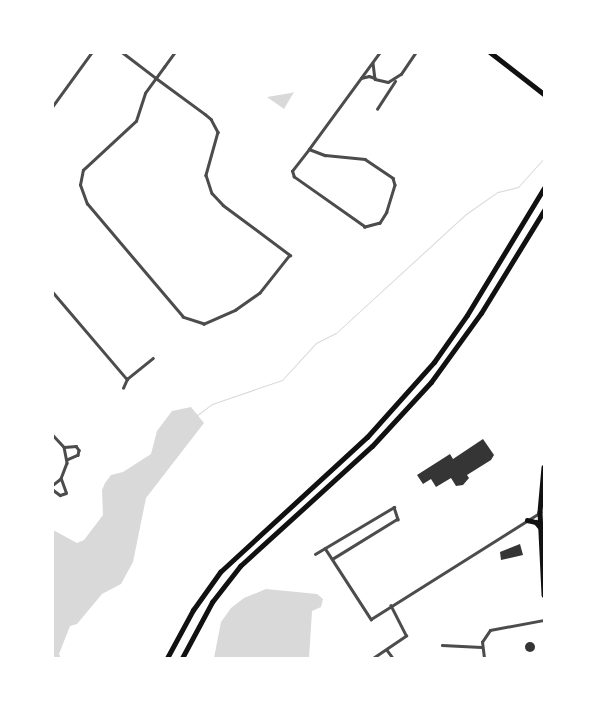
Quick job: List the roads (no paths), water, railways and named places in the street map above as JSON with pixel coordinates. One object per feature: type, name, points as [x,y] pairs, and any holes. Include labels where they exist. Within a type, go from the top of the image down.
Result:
[{"type":"highway","points":[[167,658],[193,610],[225,567],[361,444],[426,373],[467,315],[544,188]]},
{"type":"highway","points":[[182,658],[209,608],[236,570],[372,446],[431,382],[481,313],[544,210]]},
{"type":"main road","points":[[490,52],[544,94]]},
{"type":"main road","points":[[544,467],[540,528],[544,594]]},
{"type":"main road","points":[[528,520],[536,522],[540,528]]},
{"type":"street","points":[[52,107],[92,52]]},
{"type":"street","points":[[122,52],[156,78],[205,114],[215,124],[217,141],[206,175],[216,199],[290,255],[252,299],[214,321],[197,324],[183,317],[87,204],[80,185],[83,170],[136,120],[145,93],[156,78],[176,52]]},
{"type":"street","points":[[309,149],[325,155],[365,159],[393,178],[395,186],[388,212],[380,223],[365,227],[294,177],[292,171],[380,52]]},
{"type":"street","points":[[377,109],[416,52]]},
{"type":"street","points":[[373,62],[375,79]]},
{"type":"street","points":[[358,81],[366,76],[385,83],[397,78]]},
{"type":"street","points":[[52,291],[127,379]]},
{"type":"street","points":[[123,388],[127,379],[153,358]]},
{"type":"street","points":[[52,434],[64,447],[67,460],[61,479],[52,487],[60,495],[66,493],[61,479]]},
{"type":"street","points":[[64,447],[76,446],[79,450],[78,454],[67,460]]},
{"type":"street","points":[[315,554],[391,507],[399,515],[333,560]]},
{"type":"street","points":[[325,548],[371,619],[542,511]]},
{"type":"street","points":[[373,658],[387,650],[407,633],[391,606]]},
{"type":"street","points":[[484,658],[482,647],[485,636],[496,627],[544,620]]},
{"type":"street","points":[[442,645],[482,647]]},
{"type":"street","points":[[387,650],[393,658]]},
{"type":"waterway","points":[[196,416],[212,404],[282,380],[316,343],[336,333],[466,214],[498,192],[518,187],[544,158]]}]
